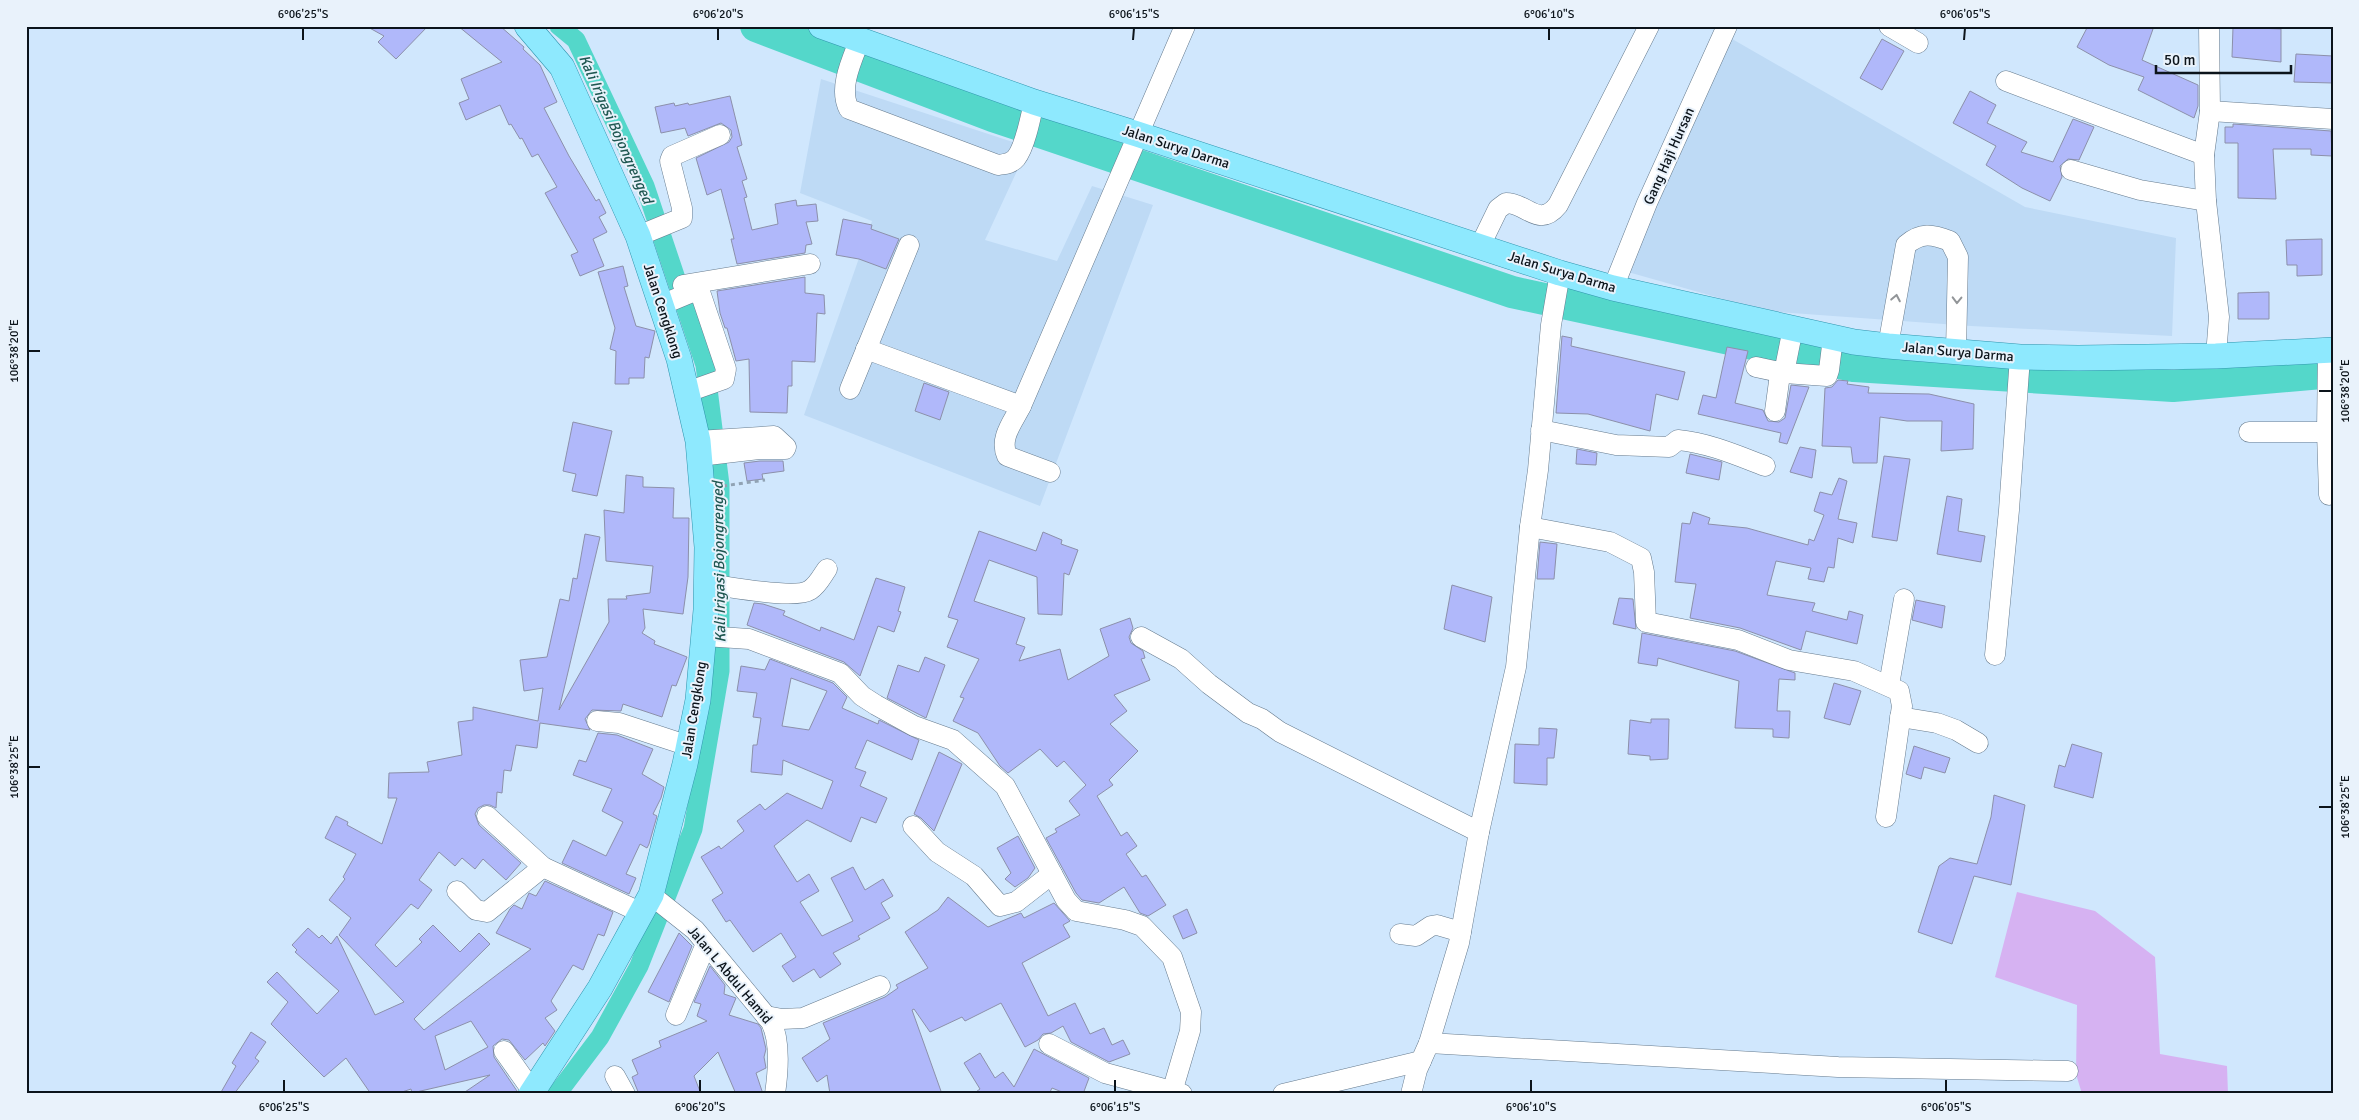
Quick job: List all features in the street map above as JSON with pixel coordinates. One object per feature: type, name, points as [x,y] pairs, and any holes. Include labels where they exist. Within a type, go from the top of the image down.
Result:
[{"type":"main road","name":"Jalan Cengklong","points":[[528,26],[562,67],[642,234],[664,296],[679,359],[691,390],[704,447],[704,508],[710,585],[711,636],[689,746],[651,904],[600,988],[532,1093]]},
{"type":"main road","name":"Jalan Surya Darma","points":[[821,26],[1032,111],[1136,136],[1480,246],[1558,282],[1613,288],[1792,335],[1832,342],[1956,352],[2020,362],[2216,356],[2329,357]]},
{"type":"street","points":[[1050,472],[1007,456],[1004,448],[1005,436],[1021,406],[1185,26]]},
{"type":"street","points":[[1480,246],[1498,209],[1506,203],[1537,215],[1544,215],[1553,211],[1558,205],[1649,26]]},
{"type":"street","name":"Gang Haji Hursan","points":[[1613,288],[1647,203],[1727,26]]},
{"type":"street","points":[[1889,26],[1918,43]]},
{"type":"street","points":[[2207,27],[2210,111],[2204,155],[2206,201],[2218,317],[2216,356]]},
{"type":"street","points":[[854,38],[845,86],[849,109],[998,165],[1008,164],[1017,157],[1032,111]]},
{"type":"street","points":[[2006,81],[2204,155]]},
{"type":"street","points":[[2210,111],[2333,119]]},
{"type":"street","points":[[642,234],[682,218],[670,161],[672,156],[720,135]]},
{"type":"street","points":[[2071,170],[2140,190],[2206,201]]},
{"type":"street","points":[[1888,346],[1906,245],[1916,237],[1935,235],[1950,241],[1958,256],[1956,352]]},
{"type":"street","points":[[850,389],[909,245]]},
{"type":"street","points":[[664,296],[700,284],[810,264]]},
{"type":"street","points":[[1411,1094],[1461,932],[1479,832],[1516,667],[1530,527],[1538,470],[1551,324],[1558,282]]},
{"type":"street","points":[[691,288],[700,292],[726,370],[724,379],[691,390]]},
{"type":"street","points":[[1775,411],[1792,335]]},
{"type":"street","points":[[1756,367],[1820,377],[1826,376],[1829,370],[1832,342]]},
{"type":"street","points":[[866,349],[1021,406]]},
{"type":"street","points":[[2329,357],[2327,407],[2330,432],[2329,495]]},
{"type":"street","points":[[1994,655],[2009,510],[2020,362]]},
{"type":"street","points":[[1541,430],[1616,445],[1670,447],[1678,440],[1692,442],[1712,446],[1765,466]]},
{"type":"street","points":[[2248,432],[2330,432]]},
{"type":"street","points":[[704,447],[759,443]]},
{"type":"street","points":[[1530,527],[1610,542],[1641,558],[1644,572],[1646,622],[1687,632],[1738,640],[1774,655],[1854,672],[1889,685],[1899,691],[1902,706],[1886,817]]},
{"type":"street","points":[[710,585],[764,592],[802,594],[811,590],[826,568]]},
{"type":"street","points":[[1889,685],[1904,599]]},
{"type":"street","points":[[711,636],[749,639],[840,673],[862,696],[876,705],[914,726],[953,740],[1005,786],[1066,900],[1076,911],[1126,920],[1142,926],[1172,958],[1191,1012],[1190,1030],[1164,1091],[1106,1073],[1049,1044]]},
{"type":"street","points":[[1141,637],[1181,658],[1209,684],[1248,713],[1262,719],[1280,732],[1479,832]]},
{"type":"street","points":[[1900,717],[1936,723],[1956,730],[1978,743]]},
{"type":"street","points":[[596,721],[619,723],[689,746]]},
{"type":"street","name":"Jalan L Abdul Hamid","points":[[487,816],[543,867],[651,904],[700,937],[775,1029],[775,1094]]},
{"type":"street","points":[[913,826],[937,852],[974,876],[1000,906],[1016,902],[1052,874]]},
{"type":"street","points":[[457,891],[476,910],[487,912],[543,867]]},
{"type":"street","points":[[1400,934],[1416,936],[1437,925],[1461,932]]},
{"type":"street","points":[[676,1015],[700,937]]},
{"type":"street","points":[[766,1016],[782,1019],[803,1018],[880,986]]},
{"type":"street","points":[[504,1051],[532,1093]]},
{"type":"street","points":[[1283,1094],[1425,1052],[1838,1067],[2068,1071]]},
{"type":"path","points":[[713,487],[762,481]]},
{"type":"shaded area","points":[[1720,32],[2025,207],[2176,238],[2172,336],[1971,326],[1765,311],[1614,268]]},
{"type":"shaded area","points":[[821,79],[1028,147],[985,240],[1057,261],[1092,186],[1153,205],[1040,506],[804,415],[872,221],[800,193]]},
{"type":"shaded area","points":[[2017,892],[2095,911],[2155,957],[2160,1054],[2227,1066],[2228,1094],[2082,1094],[2076,1074],[2077,1005],[1995,977]]},
{"type":"building","points":[[366,26],[428,26],[396,59],[378,42],[384,36]]},
{"type":"building","points":[[458,26],[500,26],[524,47],[523,49],[540,65],[557,102],[544,108],[569,156],[596,201],[599,199],[606,213],[599,217],[607,232],[593,239],[604,266],[580,276],[571,255],[578,252],[545,193],[557,187],[538,154],[532,157],[522,138],[520,139],[511,124],[509,125],[500,105],[466,120],[459,103],[469,99],[461,79],[502,62]]},
{"type":"building","points":[[2088,26],[2145,26],[2153,29],[2142,60],[2198,85],[2198,106],[2194,118],[2138,90],[2144,77],[2109,65],[2077,47]]},
{"type":"building","points":[[2233,27],[2281,29],[2281,62],[2232,57]]},
{"type":"building","points":[[1882,39],[1904,51],[1882,90],[1860,78]]},
{"type":"building","points":[[2296,54],[2333,56],[2333,83],[2294,82]]},
{"type":"building","points":[[1970,91],[1996,105],[1987,123],[2027,142],[2021,152],[2053,162],[2073,119],[2094,127],[2079,160],[2068,159],[2060,166],[2062,177],[2050,201],[2022,188],[1986,165],[1996,146],[1953,123]]},
{"type":"building","points":[[730,96],[742,145],[737,147],[747,179],[742,181],[747,197],[744,198],[752,230],[778,224],[775,204],[796,200],[797,206],[816,204],[818,221],[806,222],[812,244],[806,245],[805,253],[737,264],[731,239],[734,239],[721,189],[707,195],[696,158],[729,142],[732,137],[731,130],[721,123],[688,136],[685,128],[661,133],[655,107],[674,103],[675,106],[688,103],[689,105]]},
{"type":"building","points":[[2233,124],[2331,131],[2332,156],[2311,155],[2311,149],[2273,149],[2276,199],[2238,198],[2238,143],[2225,143],[2225,127],[2233,127]]},
{"type":"building","points":[[843,219],[872,225],[871,229],[899,239],[886,269],[859,259],[836,255]]},
{"type":"building","points":[[2322,239],[2322,275],[2297,276],[2297,265],[2287,265],[2286,240]]},
{"type":"building","points":[[623,266],[628,286],[624,287],[636,326],[655,331],[649,358],[645,357],[644,378],[629,378],[629,384],[615,384],[616,351],[610,349],[615,328],[598,272]]},
{"type":"building","points":[[805,277],[805,293],[824,295],[825,314],[817,313],[815,362],[792,361],[792,386],[788,386],[787,413],[750,412],[749,359],[736,361],[727,328],[725,328],[720,313],[717,291]]},
{"type":"building","points":[[2269,292],[2269,319],[2238,319],[2238,293]]},
{"type":"building","points":[[1562,336],[1572,338],[1571,346],[1685,372],[1678,400],[1656,394],[1650,431],[1588,414],[1556,413]]},
{"type":"building","points":[[1727,347],[1748,351],[1735,403],[1763,410],[1768,421],[1779,422],[1785,418],[1791,385],[1809,387],[1787,444],[1779,442],[1781,433],[1698,414],[1703,395],[1716,398]]},
{"type":"building","points":[[1838,380],[1848,381],[1847,384],[1869,387],[1868,393],[1929,394],[1974,404],[1973,449],[1941,451],[1942,421],[1907,421],[1880,417],[1877,463],[1853,463],[1851,447],[1822,446],[1825,388],[1832,387]]},
{"type":"building","points":[[924,383],[949,392],[940,420],[915,411]]},
{"type":"building","points":[[573,422],[612,431],[597,496],[572,491],[576,474],[563,471]]},
{"type":"building","points":[[1800,447],[1816,450],[1812,478],[1790,472]]},
{"type":"building","points":[[1577,449],[1597,453],[1596,465],[1576,464]]},
{"type":"building","points":[[1690,454],[1722,462],[1719,480],[1686,473]]},
{"type":"building","points":[[1884,456],[1910,459],[1897,541],[1872,537]]},
{"type":"building","points":[[783,461],[784,471],[762,474],[763,479],[747,481],[744,463]]},
{"type":"building","points":[[626,475],[643,477],[643,487],[674,488],[673,518],[689,518],[688,577],[683,614],[643,609],[645,628],[642,633],[655,641],[654,644],[687,657],[676,686],[672,685],[662,717],[623,704],[621,711],[592,710],[585,719],[590,730],[540,723],[537,748],[516,745],[511,771],[504,770],[502,793],[497,792],[496,808],[484,805],[478,808],[475,814],[479,825],[521,863],[506,880],[483,859],[475,869],[462,858],[455,866],[439,852],[419,880],[432,890],[418,909],[411,904],[375,945],[396,967],[422,942],[419,939],[433,925],[460,952],[479,933],[490,944],[414,1019],[424,1030],[531,949],[496,933],[510,909],[514,905],[522,909],[529,893],[536,896],[545,881],[613,912],[604,936],[598,934],[583,970],[573,965],[551,1001],[557,1010],[545,1018],[555,1031],[545,1046],[543,1043],[525,1060],[509,1040],[502,1039],[493,1046],[494,1057],[517,1091],[517,1094],[462,1094],[490,1075],[412,1093],[411,1089],[396,1094],[371,1094],[346,1058],[324,1077],[271,1024],[288,1002],[267,982],[277,972],[317,1014],[339,991],[295,952],[297,950],[292,945],[308,928],[319,938],[322,935],[331,944],[337,936],[375,1015],[404,1002],[339,935],[351,918],[329,900],[345,879],[343,877],[356,854],[325,838],[336,816],[348,822],[347,825],[382,844],[397,798],[388,798],[389,773],[429,772],[427,762],[462,755],[458,722],[473,720],[473,707],[538,721],[543,688],[524,691],[520,660],[547,657],[560,599],[569,601],[573,578],[577,579],[585,534],[600,537],[559,710],[609,622],[608,599],[627,599],[626,596],[650,593],[653,566],[606,561],[604,510],[624,513]],"holes":[[[471,1021],[488,1047],[445,1070],[435,1036]]]},
{"type":"building","points":[[1839,478],[1847,481],[1838,519],[1857,523],[1853,543],[1838,538],[1834,568],[1828,567],[1824,582],[1808,579],[1811,568],[1776,561],[1767,595],[1815,603],[1812,611],[1847,620],[1849,611],[1863,615],[1857,644],[1806,631],[1801,650],[1740,628],[1690,618],[1696,584],[1675,582],[1682,523],[1690,524],[1693,512],[1710,518],[1708,524],[1747,528],[1808,545],[1809,539],[1814,541],[1824,515],[1814,511],[1820,492],[1832,495]]},
{"type":"building","points":[[1947,496],[1962,499],[1958,531],[1985,536],[1981,562],[1937,554]]},
{"type":"building","points":[[979,531],[1036,551],[1043,532],[1062,540],[1061,544],[1078,550],[1069,575],[1064,573],[1062,615],[1038,614],[1037,577],[989,560],[974,601],[1025,618],[1016,644],[1025,647],[1019,661],[1060,649],[1068,680],[1109,656],[1100,629],[1130,618],[1133,628],[1129,637],[1131,643],[1143,651],[1145,658],[1141,659],[1150,680],[1114,695],[1127,711],[1110,724],[1138,751],[1109,780],[1113,785],[1097,796],[1121,836],[1127,832],[1137,846],[1126,854],[1142,877],[1146,875],[1166,905],[1148,916],[1140,913],[1124,887],[1099,903],[1082,900],[1076,893],[1046,838],[1057,832],[1055,829],[1080,815],[1069,801],[1086,785],[1064,761],[1057,767],[1040,749],[1008,773],[1000,766],[978,733],[953,721],[964,698],[960,697],[979,659],[947,647],[958,620],[948,617]]},
{"type":"building","points":[[1540,542],[1557,544],[1554,579],[1537,579]]},
{"type":"building","points":[[876,578],[905,587],[898,611],[901,612],[894,632],[878,626],[860,676],[844,662],[747,625],[754,603],[763,604],[785,611],[783,615],[820,631],[821,627],[854,640]]},
{"type":"building","points":[[1452,585],[1492,597],[1485,642],[1444,629]]},
{"type":"building","points":[[1619,598],[1633,599],[1636,629],[1613,624]]},
{"type":"building","points":[[1916,600],[1945,606],[1942,628],[1912,620]]},
{"type":"building","points":[[1642,633],[1735,651],[1795,673],[1795,680],[1779,679],[1777,711],[1790,711],[1789,738],[1773,737],[1773,729],[1735,728],[1739,681],[1658,658],[1657,666],[1638,663]]},
{"type":"building","points":[[925,657],[945,665],[926,718],[887,698],[898,665],[919,672]]},
{"type":"building","points":[[770,659],[833,683],[847,697],[842,708],[878,724],[879,720],[919,740],[912,760],[867,740],[855,768],[866,772],[860,786],[887,798],[876,823],[861,817],[851,842],[807,820],[774,846],[797,882],[809,874],[819,891],[800,902],[822,936],[853,921],[831,878],[853,867],[865,890],[883,879],[893,896],[881,903],[890,918],[858,936],[860,939],[833,953],[841,964],[820,978],[814,969],[793,982],[782,966],[796,957],[781,933],[753,952],[730,920],[726,922],[712,900],[723,893],[701,857],[719,846],[721,849],[744,831],[737,821],[760,804],[765,810],[787,793],[822,809],[833,781],[783,760],[782,775],[751,772],[753,745],[757,745],[761,718],[753,717],[757,693],[737,691],[741,666],[765,670]],"holes":[[[791,678],[827,691],[809,730],[782,726]]]},
{"type":"building","points":[[1834,683],[1861,691],[1850,725],[1824,718]]},
{"type":"building","points":[[1651,719],[1669,719],[1668,759],[1650,760],[1650,756],[1628,754],[1630,720],[1651,723]]},
{"type":"building","points":[[1539,728],[1557,729],[1554,758],[1547,758],[1547,785],[1514,783],[1515,744],[1539,745]]},
{"type":"building","points":[[598,733],[617,735],[653,749],[642,774],[664,787],[653,814],[657,816],[649,844],[647,848],[640,844],[626,874],[636,878],[629,894],[562,863],[573,840],[606,856],[623,822],[602,811],[612,789],[573,775],[579,760],[586,762]]},
{"type":"building","points":[[2072,744],[2102,753],[2093,798],[2054,787],[2059,765],[2065,767]]},
{"type":"building","points":[[1914,746],[1950,758],[1945,773],[1924,767],[1921,779],[1906,774]]},
{"type":"building","points":[[939,752],[962,764],[934,831],[914,814]]},
{"type":"building","points":[[1994,795],[2025,805],[2011,885],[1974,876],[1952,944],[1918,932],[1939,866],[1950,858],[1977,864],[1991,817]]},
{"type":"building","points":[[1018,836],[1035,868],[1028,878],[1015,887],[1005,879],[1011,873],[997,848]]},
{"type":"building","points":[[948,897],[988,927],[1021,913],[1024,918],[1054,903],[1070,921],[1063,925],[1070,937],[1022,963],[1048,1016],[1075,1003],[1090,1034],[1104,1028],[1112,1045],[1123,1040],[1130,1054],[1109,1062],[1071,1042],[1063,1026],[1051,1033],[1043,1034],[1038,1040],[1025,1047],[1001,1003],[965,1021],[962,1017],[930,1032],[914,1009],[912,1010],[942,1094],[830,1094],[827,1075],[817,1082],[802,1058],[830,1039],[823,1023],[885,997],[898,988],[896,985],[928,968],[905,932],[938,910]]},
{"type":"building","points":[[1187,909],[1197,933],[1183,939],[1173,916]]},
{"type":"building","points":[[679,933],[692,946],[669,1002],[648,992]]},
{"type":"building","points":[[710,966],[725,985],[724,994],[736,998],[729,1015],[758,1024],[761,1028],[766,1049],[764,1057],[766,1068],[756,1073],[763,1094],[736,1094],[718,1052],[694,1076],[701,1094],[639,1094],[632,1077],[638,1074],[632,1060],[661,1047],[659,1041],[707,1021],[697,1016],[701,1004],[694,1002]]},
{"type":"building","points":[[251,1032],[266,1042],[255,1058],[259,1061],[234,1094],[220,1094],[236,1066],[232,1063]]},
{"type":"building","points":[[1034,1049],[1089,1078],[1083,1094],[1067,1094],[1052,1088],[1049,1094],[973,1094],[980,1089],[964,1063],[980,1053],[995,1078],[1003,1072],[1014,1087]]},
{"type":"waterway","name":"Kali Irigasi Bojongrenged","points":[[557,1094],[600,1037],[639,966],[693,829],[720,671],[720,485],[705,365],[645,186],[576,40],[559,26]]},
{"type":"waterway","points":[[756,26],[993,116],[1512,292],[1854,366],[2173,386],[2333,372]]}]
